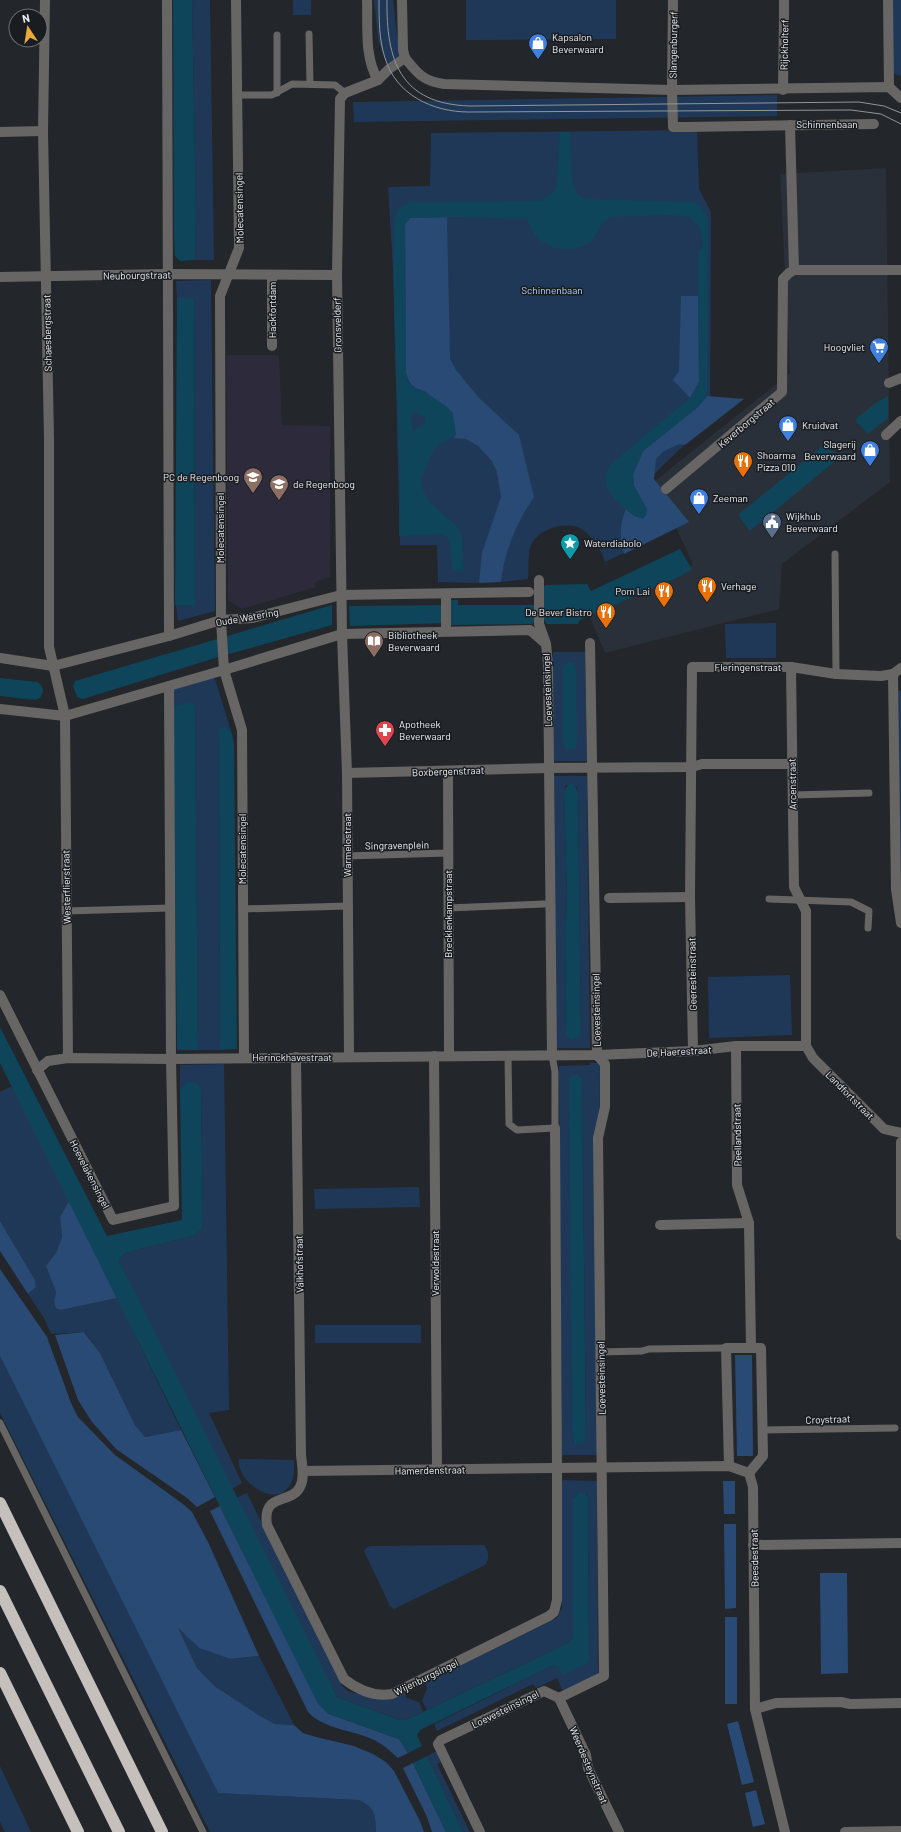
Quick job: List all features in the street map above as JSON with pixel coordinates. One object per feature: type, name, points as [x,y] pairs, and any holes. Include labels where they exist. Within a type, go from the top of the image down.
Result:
[{"type":"highway","points":[[0,1503],[162,1832]]},
{"type":"highway","points":[[0,1591],[119,1832]]},
{"type":"highway","points":[[0,1673],[78,1832]]},
{"type":"street","name":"Schaesbergstraat","points":[[45,0],[43,131],[49,438],[49,647],[52,666]]},
{"type":"street","points":[[166,0],[166,274],[169,636]]},
{"type":"street","name":"Molecatensingel","points":[[236,0],[239,248],[220,296],[220,620],[223,635],[224,665],[242,730],[244,1057]]},
{"type":"street","points":[[367,0],[369,52],[372,71],[378,80]]},
{"type":"street","points":[[402,0],[403,50],[405,58],[420,76],[430,82],[444,84],[672,90],[783,90],[889,87],[901,98]]},
{"type":"street","name":"Slangenburgerf","points":[[672,90],[673,0]]},
{"type":"street","name":"Rijckholterf","points":[[783,90],[784,0]]},
{"type":"street","points":[[888,0],[889,87]]},
{"type":"street","points":[[345,93],[378,80],[389,69],[405,58]]},
{"type":"street","name":"Schinnenbaan","points":[[672,90],[672,127],[790,124],[874,124]]},
{"type":"street","name":"Gronsvelderf","points":[[342,634],[337,275],[340,99],[345,93]]},
{"type":"street","points":[[790,124],[794,270],[901,270]]},
{"type":"street","points":[[0,132],[43,131]]},
{"type":"street","name":"Keverborgstraat","points":[[666,489],[782,392],[783,279],[788,273],[794,270]]},
{"type":"street","name":"Neubourgstraat","points":[[0,277],[166,274],[229,275]]},
{"type":"street","name":"Hackfortdam","points":[[229,275],[337,275]]},
{"type":"street","name":"Hackfortdam","points":[[272,275],[272,346]]},
{"type":"street","points":[[889,383],[901,378]]},
{"type":"street","points":[[886,435],[901,421]]},
{"type":"street","points":[[539,580],[539,624],[546,644]]},
{"type":"street","name":"Oude Watering","points":[[0,658],[52,666],[169,636],[220,620],[252,618],[341,595],[446,599],[529,592]]},
{"type":"street","points":[[446,599],[446,628]]},
{"type":"street","points":[[0,709],[65,716],[169,686],[224,665],[342,634],[446,628],[530,630],[546,644]]},
{"type":"street","name":"Warmelostraat","points":[[342,634],[347,773],[346,856],[349,1057]]},
{"type":"street","name":"Loevesteinsingel","points":[[480,1832],[438,1744],[441,1740],[544,1690],[559,1698],[604,1676],[598,1138],[605,1107],[605,1064],[597,1055],[590,643]]},
{"type":"street","name":"Loevesteinsingel","points":[[546,644],[548,664],[549,768],[547,904],[552,1055]]},
{"type":"street","points":[[52,666],[65,716]]},
{"type":"street","name":"Fleringenstraat","points":[[692,767],[692,668],[791,667],[836,674],[881,676],[897,671]]},
{"type":"street","name":"Arcenstraat","points":[[791,667],[791,764],[794,887],[806,911],[806,1046]]},
{"type":"street","points":[[897,671],[896,889],[901,922]]},
{"type":"street","points":[[169,686],[171,1059]]},
{"type":"street","name":"Westerflierstraat","points":[[65,716],[68,1058]]},
{"type":"street","points":[[592,768],[692,767],[702,764],[791,764]]},
{"type":"street","name":"Geeresteinstraat","points":[[692,767],[690,898],[693,1051]]},
{"type":"street","name":"Boxbergenstraat","points":[[347,773],[592,768]]},
{"type":"street","name":"Brecklenkampstraat","points":[[448,772],[449,1056]]},
{"type":"street","points":[[594,898],[690,898]]},
{"type":"street","points":[[0,995],[37,1070]]},
{"type":"street","name":"De Haerestraat","points":[[552,1055],[597,1055],[693,1051],[736,1046],[806,1046]]},
{"type":"street","name":"Peellandstraat","points":[[736,1046],[737,1185],[749,1223],[751,1348]]},
{"type":"street","name":"Landfortstraat","points":[[806,1046],[813,1058],[884,1129],[901,1133]]},
{"type":"street","name":"Herinckhavestraat","points":[[37,1070],[48,1061],[68,1058],[171,1059],[244,1057],[552,1055]]},
{"type":"street","name":"Verwoldestraat","points":[[434,1056],[438,1470]]},
{"type":"street","name":"Valkhofstraat","points":[[296,1057],[300,1455],[303,1472]]},
{"type":"street","name":"Hoevelakensingel","points":[[37,1070],[113,1220],[174,1206],[171,1059]]},
{"type":"street","name":"Loevesteinsingel","points":[[555,1128],[557,1469]]},
{"type":"street","points":[[901,1142],[901,1235]]},
{"type":"street","points":[[660,1225],[749,1223]]},
{"type":"street","points":[[557,1469],[729,1466],[749,1473],[763,1456],[762,1348],[726,1348],[729,1466]]},
{"type":"street","name":"Hamerdenstraat","points":[[303,1472],[557,1469]]},
{"type":"street","name":"Wijenburgsingel","points":[[303,1472],[300,1487],[294,1493],[268,1507],[265,1515],[267,1525],[344,1679],[355,1687],[380,1696],[392,1694],[413,1684],[549,1616],[554,1612],[557,1600],[557,1469]]},
{"type":"street","name":"Beesdestraat","points":[[749,1473],[753,1487],[755,1709],[785,1832]]},
{"type":"street","points":[[754,1545],[901,1543]]},
{"type":"street","name":"Weerdesteynstraat","points":[[559,1698],[586,1755],[588,1768],[619,1832]]},
{"type":"street","points":[[755,1709],[776,1703],[901,1703]]},
{"type":"street","points":[[845,1832],[901,1831]]},
{"type":"lane","points":[[309,34],[310,84]]},
{"type":"lane","points":[[277,35],[277,93]]},
{"type":"lane","points":[[238,95],[272,95],[292,84],[335,84],[345,93]]},
{"type":"lane","points":[[835,554],[836,674]]},
{"type":"lane","points":[[792,794],[869,793]]},
{"type":"lane","name":"Singravenplein","points":[[346,856],[448,854]]},
{"type":"lane","points":[[769,899],[851,902],[869,911],[868,928]]},
{"type":"lane","points":[[448,908],[547,904]]},
{"type":"lane","points":[[242,909],[347,906]]},
{"type":"lane","points":[[66,911],[170,908]]},
{"type":"lane","points":[[508,1055],[509,1124],[517,1130],[555,1128]]},
{"type":"lane","name":"Loevesteinsingel","points":[[552,1055],[555,1072],[555,1128]]},
{"type":"lane","points":[[600,1352],[642,1351],[649,1349],[726,1348]]},
{"type":"lane","points":[[0,1423],[203,1832]]},
{"type":"lane","name":"Croystraat","points":[[762,1430],[895,1428]]},
{"type":"shaded area","points":[[173,0],[192,0],[196,216],[195,260],[180,261],[175,256],[174,237]]},
{"type":"shaded area","points":[[560,132],[570,132],[572,184],[578,195],[585,199],[694,202],[703,209],[708,220],[707,396],[698,407],[643,451],[633,474],[634,486],[647,509],[646,515],[643,519],[634,516],[616,501],[607,488],[605,476],[611,464],[690,398],[699,382],[698,251],[703,247],[700,228],[690,217],[669,215],[611,217],[603,223],[591,241],[576,249],[557,248],[540,240],[534,233],[527,219],[456,217],[410,218],[405,224],[406,373],[408,382],[413,387],[428,394],[446,406],[453,413],[456,435],[440,444],[433,451],[421,478],[423,490],[429,502],[458,527],[462,536],[464,570],[453,571],[449,540],[444,534],[399,536],[399,456],[394,296],[395,216],[401,207],[411,202],[539,201],[548,197],[556,189]],"holes":[[[413,412],[425,417],[426,422],[413,431],[411,417]]]},
{"type":"shaded area","points":[[886,168],[890,482],[782,564],[779,609],[605,653],[588,613],[693,565],[655,481],[790,373],[780,174]]},
{"type":"shaded area","points":[[447,217],[450,359],[456,370],[478,397],[519,435],[534,497],[522,516],[512,537],[505,559],[501,582],[479,583],[482,553],[501,497],[497,472],[492,461],[478,446],[466,439],[453,438],[456,434],[430,396],[414,387],[408,380],[406,373],[405,224],[410,218]]},
{"type":"shaded area","points":[[681,296],[698,296],[699,382],[690,398],[673,380],[679,371]]},
{"type":"shaded area","points":[[177,298],[194,298],[195,606],[175,605]]},
{"type":"shaded area","name":"de Regenboog","points":[[226,355],[279,355],[282,425],[330,426],[330,577],[317,581],[315,584],[316,587],[242,609],[228,600]]},
{"type":"shaded area","points":[[707,396],[744,399],[685,445],[679,444],[664,451],[656,459],[654,479],[689,522],[624,554],[621,532],[622,521],[626,509],[634,516],[647,509],[634,486],[633,474],[643,451],[698,407]]},
{"type":"shaded area","points":[[888,396],[888,418],[868,434],[855,420],[874,404]]},
{"type":"shaded area","points":[[826,443],[839,458],[750,531],[738,515]]},
{"type":"shaded area","points":[[680,549],[692,569],[679,577],[580,620],[578,624],[547,624],[542,618],[537,619],[532,624],[450,625],[449,623],[350,626],[349,606],[449,605],[449,600],[458,600],[458,605],[542,605],[543,587],[546,585],[587,584],[591,591]]},
{"type":"shaded area","points":[[332,605],[332,625],[215,658],[83,699],[77,697],[73,686],[75,681]]},
{"type":"shaded area","points":[[570,662],[574,664],[576,668],[577,744],[575,749],[566,749],[563,744],[563,668],[565,664]]},
{"type":"shaded area","points":[[0,678],[37,682],[42,686],[43,692],[40,698],[35,700],[0,696]]},
{"type":"shaded area","points":[[191,702],[195,707],[198,1050],[177,1050],[173,706]]},
{"type":"shaded area","points":[[226,726],[232,734],[234,744],[237,1049],[220,1050],[219,728]]},
{"type":"shaded area","points":[[569,784],[574,785],[578,791],[581,1035],[574,1039],[570,1039],[566,1035],[565,925],[567,900],[564,790]]},
{"type":"shaded area","points":[[0,1027],[107,1236],[182,1220],[180,1089],[186,1082],[197,1083],[201,1090],[203,1223],[201,1230],[193,1236],[125,1253],[119,1261],[337,1697],[400,1720],[408,1719],[568,1643],[573,1637],[573,1498],[579,1493],[585,1493],[588,1497],[589,1662],[563,1675],[558,1666],[554,1665],[420,1730],[417,1735],[422,1746],[408,1753],[399,1739],[329,1714],[318,1703],[0,1063]]},
{"type":"shaded area","points":[[572,1075],[579,1075],[582,1078],[586,1438],[583,1443],[574,1443],[572,1431],[569,1079]]},
{"type":"shaded area","points":[[69,1201],[117,1298],[61,1310],[56,1308],[54,1301],[56,1292],[46,1266],[57,1251],[62,1237],[60,1217]]},
{"type":"shaded area","points":[[0,1221],[35,1280],[36,1287],[28,1294],[0,1251]]},
{"type":"shaded area","points":[[0,1269],[47,1337],[71,1403],[78,1417],[115,1455],[192,1512],[208,1542],[259,1656],[230,1659],[199,1648],[178,1628],[197,1668],[216,1687],[275,1724],[294,1725],[303,1733],[354,1746],[373,1754],[386,1762],[394,1771],[420,1821],[424,1832],[376,1832],[374,1812],[369,1806],[359,1800],[218,1793],[0,1356]]},
{"type":"shaded area","points":[[84,1332],[100,1353],[135,1425],[145,1437],[181,1430],[215,1497],[197,1507],[187,1498],[116,1449],[92,1422],[78,1400],[55,1335]]},
{"type":"shaded area","points":[[735,1355],[752,1355],[753,1456],[737,1456]]},
{"type":"shaded area","points":[[723,1481],[735,1481],[735,1514],[724,1514]]},
{"type":"shaded area","points":[[220,1506],[318,1703],[329,1714],[399,1739],[408,1753],[398,1758],[376,1741],[368,1737],[323,1723],[308,1712],[210,1511]]},
{"type":"shaded area","points":[[724,1524],[736,1524],[736,1608],[725,1609]]},
{"type":"shaded area","points":[[820,1573],[847,1573],[848,1673],[821,1674]]},
{"type":"shaded area","points":[[725,1617],[737,1617],[737,1704],[725,1704]]},
{"type":"shaded area","points":[[738,1721],[754,1782],[742,1785],[727,1724]]},
{"type":"shaded area","points":[[427,1756],[463,1832],[446,1832],[413,1763]]},
{"type":"shaded area","points":[[413,1763],[446,1832],[432,1832],[427,1817],[403,1768]]},
{"type":"shaded area","points":[[756,1790],[765,1824],[753,1827],[745,1793]]},
{"type":"green space","points":[[192,0],[210,0],[214,260],[195,260],[196,216]]},
{"type":"green space","points":[[293,0],[311,0],[311,15],[293,15]]},
{"type":"green space","points":[[374,0],[393,0],[397,36],[406,63],[389,70],[378,40]]},
{"type":"green space","points":[[466,0],[616,0],[616,39],[466,40]]},
{"type":"green space","points":[[891,0],[901,0],[901,76],[892,73]]},
{"type":"green space","points":[[777,95],[777,116],[354,122],[353,102]]},
{"type":"green space","name":"Schinnenbaan","points":[[697,130],[699,189],[711,212],[710,420],[649,479],[689,522],[605,562],[601,551],[594,540],[584,531],[568,525],[554,527],[537,537],[530,548],[528,579],[501,582],[502,581],[480,581],[479,583],[438,582],[437,545],[400,545],[393,270],[388,187],[430,186],[431,133]]},
{"type":"green space","points":[[211,280],[215,611],[178,621],[176,605],[195,606],[194,298],[177,298],[176,281]]},
{"type":"green space","points":[[776,623],[776,658],[726,658],[725,624]]},
{"type":"green space","points":[[553,652],[585,652],[587,761],[554,761]]},
{"type":"green space","points":[[214,676],[232,734],[226,726],[219,728],[220,1050],[198,1050],[195,707],[173,706],[173,688]]},
{"type":"green space","points":[[901,690],[901,890],[900,890],[898,691]]},
{"type":"green space","points":[[554,776],[587,776],[590,1048],[556,1048]],"holes":[[[566,785],[577,787],[581,1035],[570,1039],[566,1034],[565,925],[567,900],[564,790]]]},
{"type":"green space","points":[[790,975],[792,1035],[709,1038],[708,977]]},
{"type":"green space","points":[[590,1063],[600,1063],[597,1455],[562,1455],[559,1066],[590,1065]],"holes":[[[579,1075],[582,1078],[586,1438],[582,1443],[574,1443],[572,1431],[571,1227]]]},
{"type":"green space","points":[[224,1064],[229,1410],[209,1413],[242,1483],[232,1489],[119,1261],[125,1253],[193,1236],[201,1230],[203,1223],[201,1090],[186,1082],[180,1089],[180,1065]]},
{"type":"green space","points":[[12,1086],[69,1201],[60,1217],[62,1237],[57,1251],[46,1266],[56,1292],[54,1301],[61,1310],[117,1298],[181,1430],[145,1437],[135,1425],[100,1353],[85,1332],[51,1334],[44,1318],[28,1294],[36,1287],[35,1280],[0,1221],[0,1092]]},
{"type":"green space","points":[[419,1187],[420,1207],[315,1209],[314,1189]]},
{"type":"green space","points":[[315,1325],[421,1325],[421,1343],[315,1343]]},
{"type":"green space","points":[[0,1356],[218,1793],[360,1800],[369,1806],[374,1812],[376,1832],[210,1832],[0,1413]]},
{"type":"green space","points":[[239,1459],[294,1460],[292,1482],[284,1492],[276,1494],[267,1493],[250,1483],[243,1475],[239,1467]]},
{"type":"green space","points":[[563,1480],[597,1481],[598,1674],[563,1692],[557,1678],[536,1688],[533,1684],[437,1731],[434,1724],[554,1665],[589,1662],[588,1497],[586,1494],[576,1495],[573,1498],[573,1637],[568,1643],[427,1710],[422,1701],[427,1688],[425,1683],[557,1618],[562,1608],[561,1485]]},
{"type":"green space","points":[[247,1493],[342,1686],[349,1692],[390,1699],[404,1693],[407,1698],[419,1702],[423,1712],[408,1719],[400,1720],[337,1697],[236,1498]]},
{"type":"green space","points":[[484,1545],[488,1555],[485,1565],[394,1609],[390,1606],[364,1551],[370,1546]]},
{"type":"green space","points":[[177,1627],[199,1648],[230,1659],[259,1656],[294,1725],[275,1724],[216,1687],[197,1668]]},
{"type":"green space","points":[[437,1751],[441,1762],[437,1764],[470,1832],[463,1832],[427,1756]]},
{"type":"green space","points":[[0,1766],[31,1832],[5,1832],[0,1822]]},
{"type":"tram line","points":[[379,0],[380,37],[390,71],[407,91],[418,99],[442,109],[469,112],[851,110],[881,114],[901,124]]},
{"type":"tram line","points":[[387,0],[387,22],[390,42],[394,59],[402,75],[413,87],[427,97],[446,103],[470,106],[859,102],[884,106],[901,113]]},
{"type":"place","name":"Kapsalon Beverwaard","points":[[538,60]]},
{"type":"place","name":"Hoogvliet","points":[[879,364]]},
{"type":"place","name":"Kruidvat","points":[[788,442]]},
{"type":"place","name":"Slagerij Beverwaard","points":[[870,467]]},
{"type":"place","name":"Shoarma Pizza 010","points":[[743,478]]},
{"type":"place","name":"PC de Regenboog","points":[[253,494]]},
{"type":"place","name":"de Regenboog","points":[[279,501]]},
{"type":"place","name":"Zeeman","points":[[699,515]]},
{"type":"place","name":"Wijkhub Beverwaard","points":[[772,539]]},
{"type":"place","name":"Waterdiabolo","points":[[570,560]]},
{"type":"place","name":"Verhage","points":[[707,603]]},
{"type":"place","name":"Pom Lai","points":[[664,608]]},
{"type":"place","name":"De Bever Bistro","points":[[606,629]]},
{"type":"place","name":"Bibliotheek Beverwaard","points":[[374,658]]},
{"type":"place","name":"Apotheek Beverwaard","points":[[385,747]]}]
